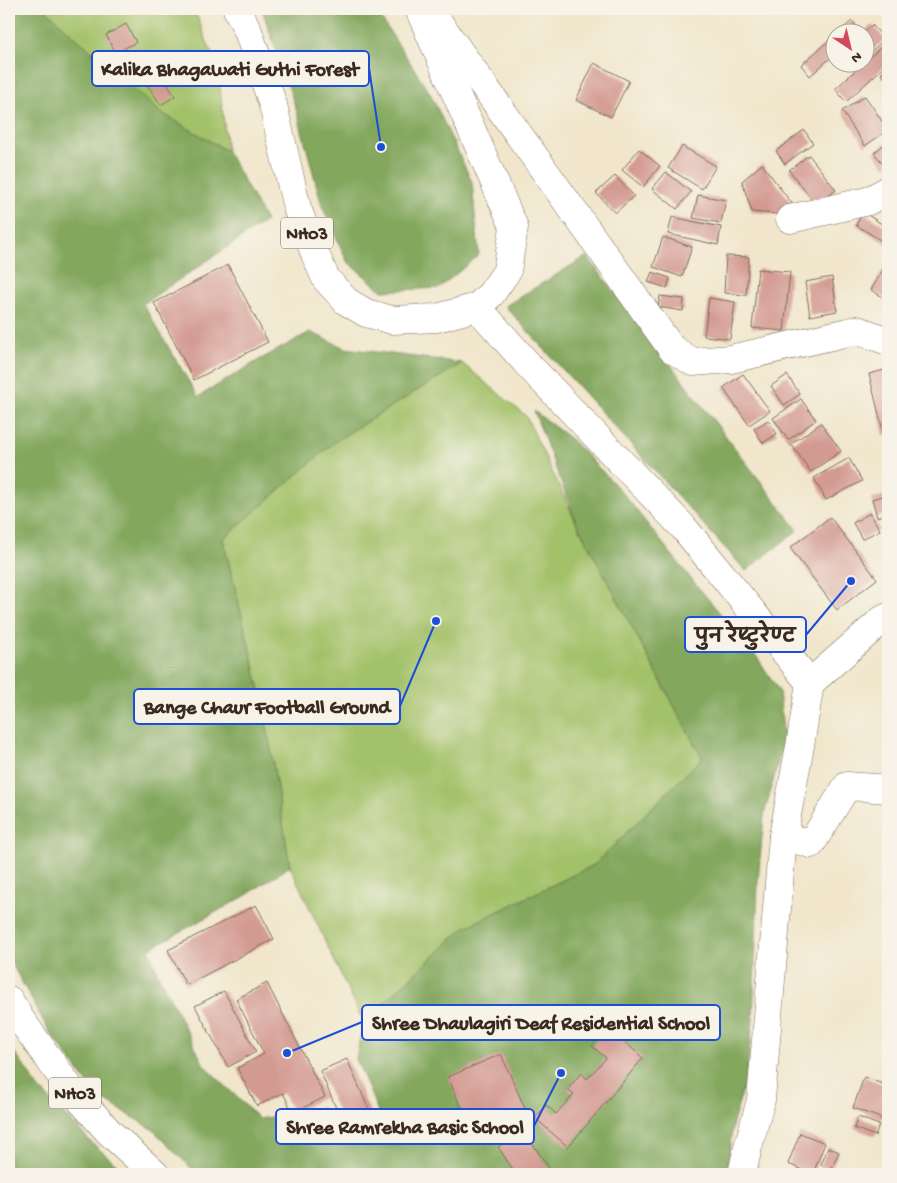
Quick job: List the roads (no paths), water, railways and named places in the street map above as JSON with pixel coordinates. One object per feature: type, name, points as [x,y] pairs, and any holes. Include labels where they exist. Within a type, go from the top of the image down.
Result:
[{"type":"main road","name":"NH03","points":[[237,9],[248,31],[273,105],[297,208],[326,279],[346,301],[366,313],[392,320],[436,318],[477,307]]},
{"type":"main road","points":[[419,9],[514,227],[506,271],[491,294],[477,307],[531,368],[684,528],[810,683]]},
{"type":"main road","points":[[429,9],[672,350],[693,362],[731,358],[857,330],[888,341]]},
{"type":"main road","points":[[790,219],[868,201],[888,190]]},
{"type":"main road","points":[[742,1174],[761,1100],[783,836],[810,683],[882,620],[888,617]]},
{"type":"main road","points":[[783,836],[811,844],[847,786],[888,789]]},
{"type":"main road","name":"NH03","points":[[9,1000],[69,1087],[109,1132],[154,1174]]},
{"type":"place","name":"Kalika Bhagawati Guthi Forest","points":[[381,147]]},
{"type":"place","name":"पुन रेष्टुरेण्ट","points":[[851,581]]},
{"type":"place","name":"Bange Chaur Football Ground","points":[[436,621]]},
{"type":"place","name":"Shree Dhaulagiri Deaf Residential School","points":[[287,1053]]},
{"type":"place","name":"Shree Ramrekha Basic School","points":[[561,1073]]}]
